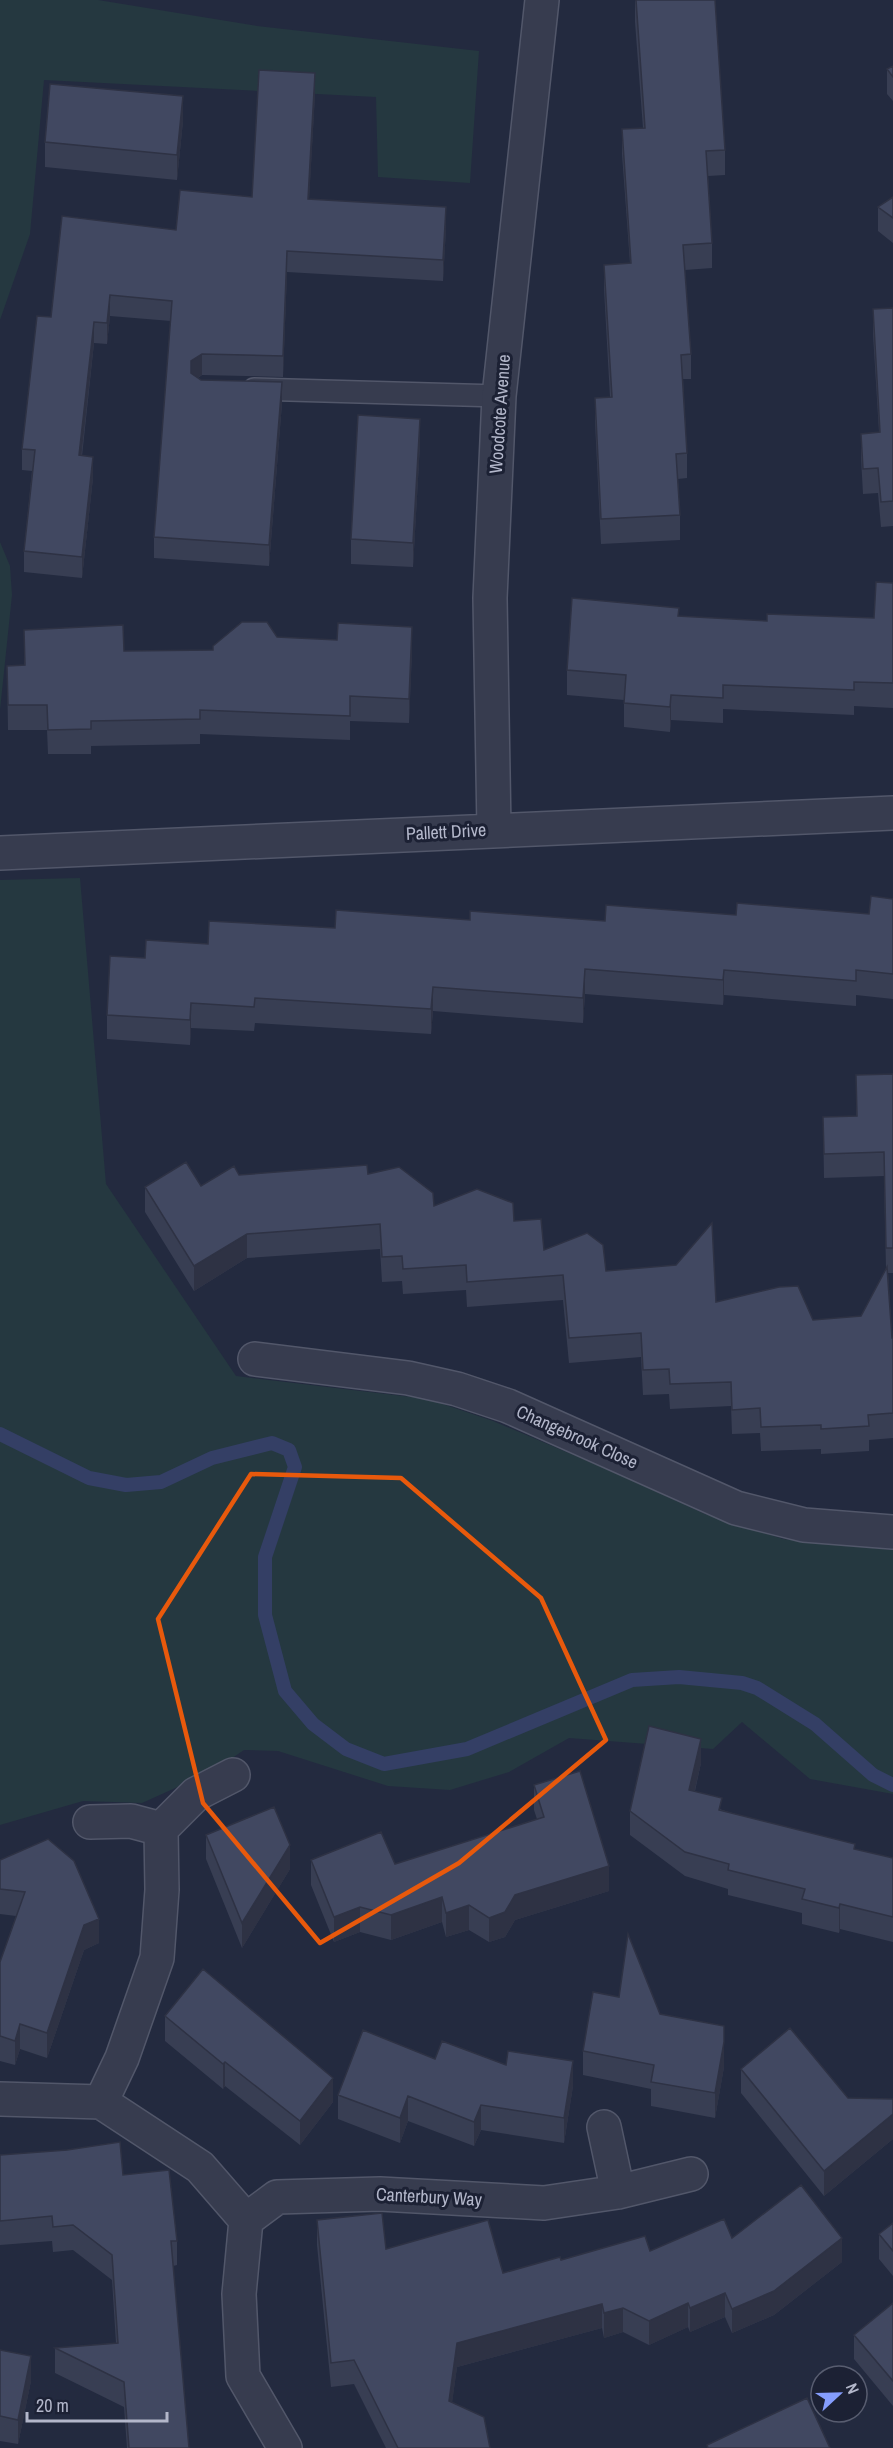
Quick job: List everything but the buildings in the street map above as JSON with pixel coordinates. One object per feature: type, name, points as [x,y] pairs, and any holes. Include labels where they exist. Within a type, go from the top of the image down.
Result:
[{"type":"street","name":"Woodcote Avenue","points":[[494,830],[490,598],[499,396],[542,0]]},
{"type":"street","name":"Pallett Drive","points":[[0,853],[893,813]]},
{"type":"street","name":"Changebrook Close","points":[[255,1359],[408,1378],[457,1389],[508,1406],[736,1508],[804,1525],[893,1532]]},
{"type":"street","points":[[101,2102],[122,2058],[157,1958],[162,1890],[161,1829],[196,1794],[233,1775]]},
{"type":"street","points":[[90,1822],[131,1821],[161,1829]]},
{"type":"street","points":[[0,2099],[101,2102],[200,2167],[246,2220],[239,2294],[243,2376],[285,2448]]},
{"type":"street","points":[[604,2127],[618,2192]]},
{"type":"street","name":"Canterbury Way","points":[[246,2220],[277,2197],[380,2194],[544,2203],[618,2192],[691,2174]]},
{"type":"lane","points":[[238,389],[499,396]]},
{"type":"highlighted area","points":[[251,1474],[401,1478],[541,1598],[606,1740],[459,1863],[320,1943],[203,1803],[158,1619]]},
{"type":"shaded area","points":[[0,0],[98,0],[257,26],[479,51],[470,183],[378,177],[376,97],[44,80],[30,234],[0,320]]},
{"type":"shaded area","points":[[0,542],[10,566],[12,595],[0,710]]},
{"type":"shaded area","points":[[80,878],[106,1184],[236,1376],[428,1399],[493,1421],[705,1514],[783,1539],[893,1550],[893,1794],[810,1779],[742,1722],[713,1749],[569,1738],[509,1772],[450,1790],[388,1786],[278,1751],[244,1750],[213,1771],[142,1803],[83,1801],[0,1825],[0,880]]},
{"type":"waterway","points":[[0,1434],[89,1478],[126,1485],[161,1482],[212,1458],[272,1443],[289,1450],[295,1467],[265,1557],[265,1615],[285,1691],[313,1724],[346,1749],[384,1764],[467,1749],[632,1680],[679,1677],[742,1683],[757,1688],[815,1724],[873,1775],[893,1785]]}]
